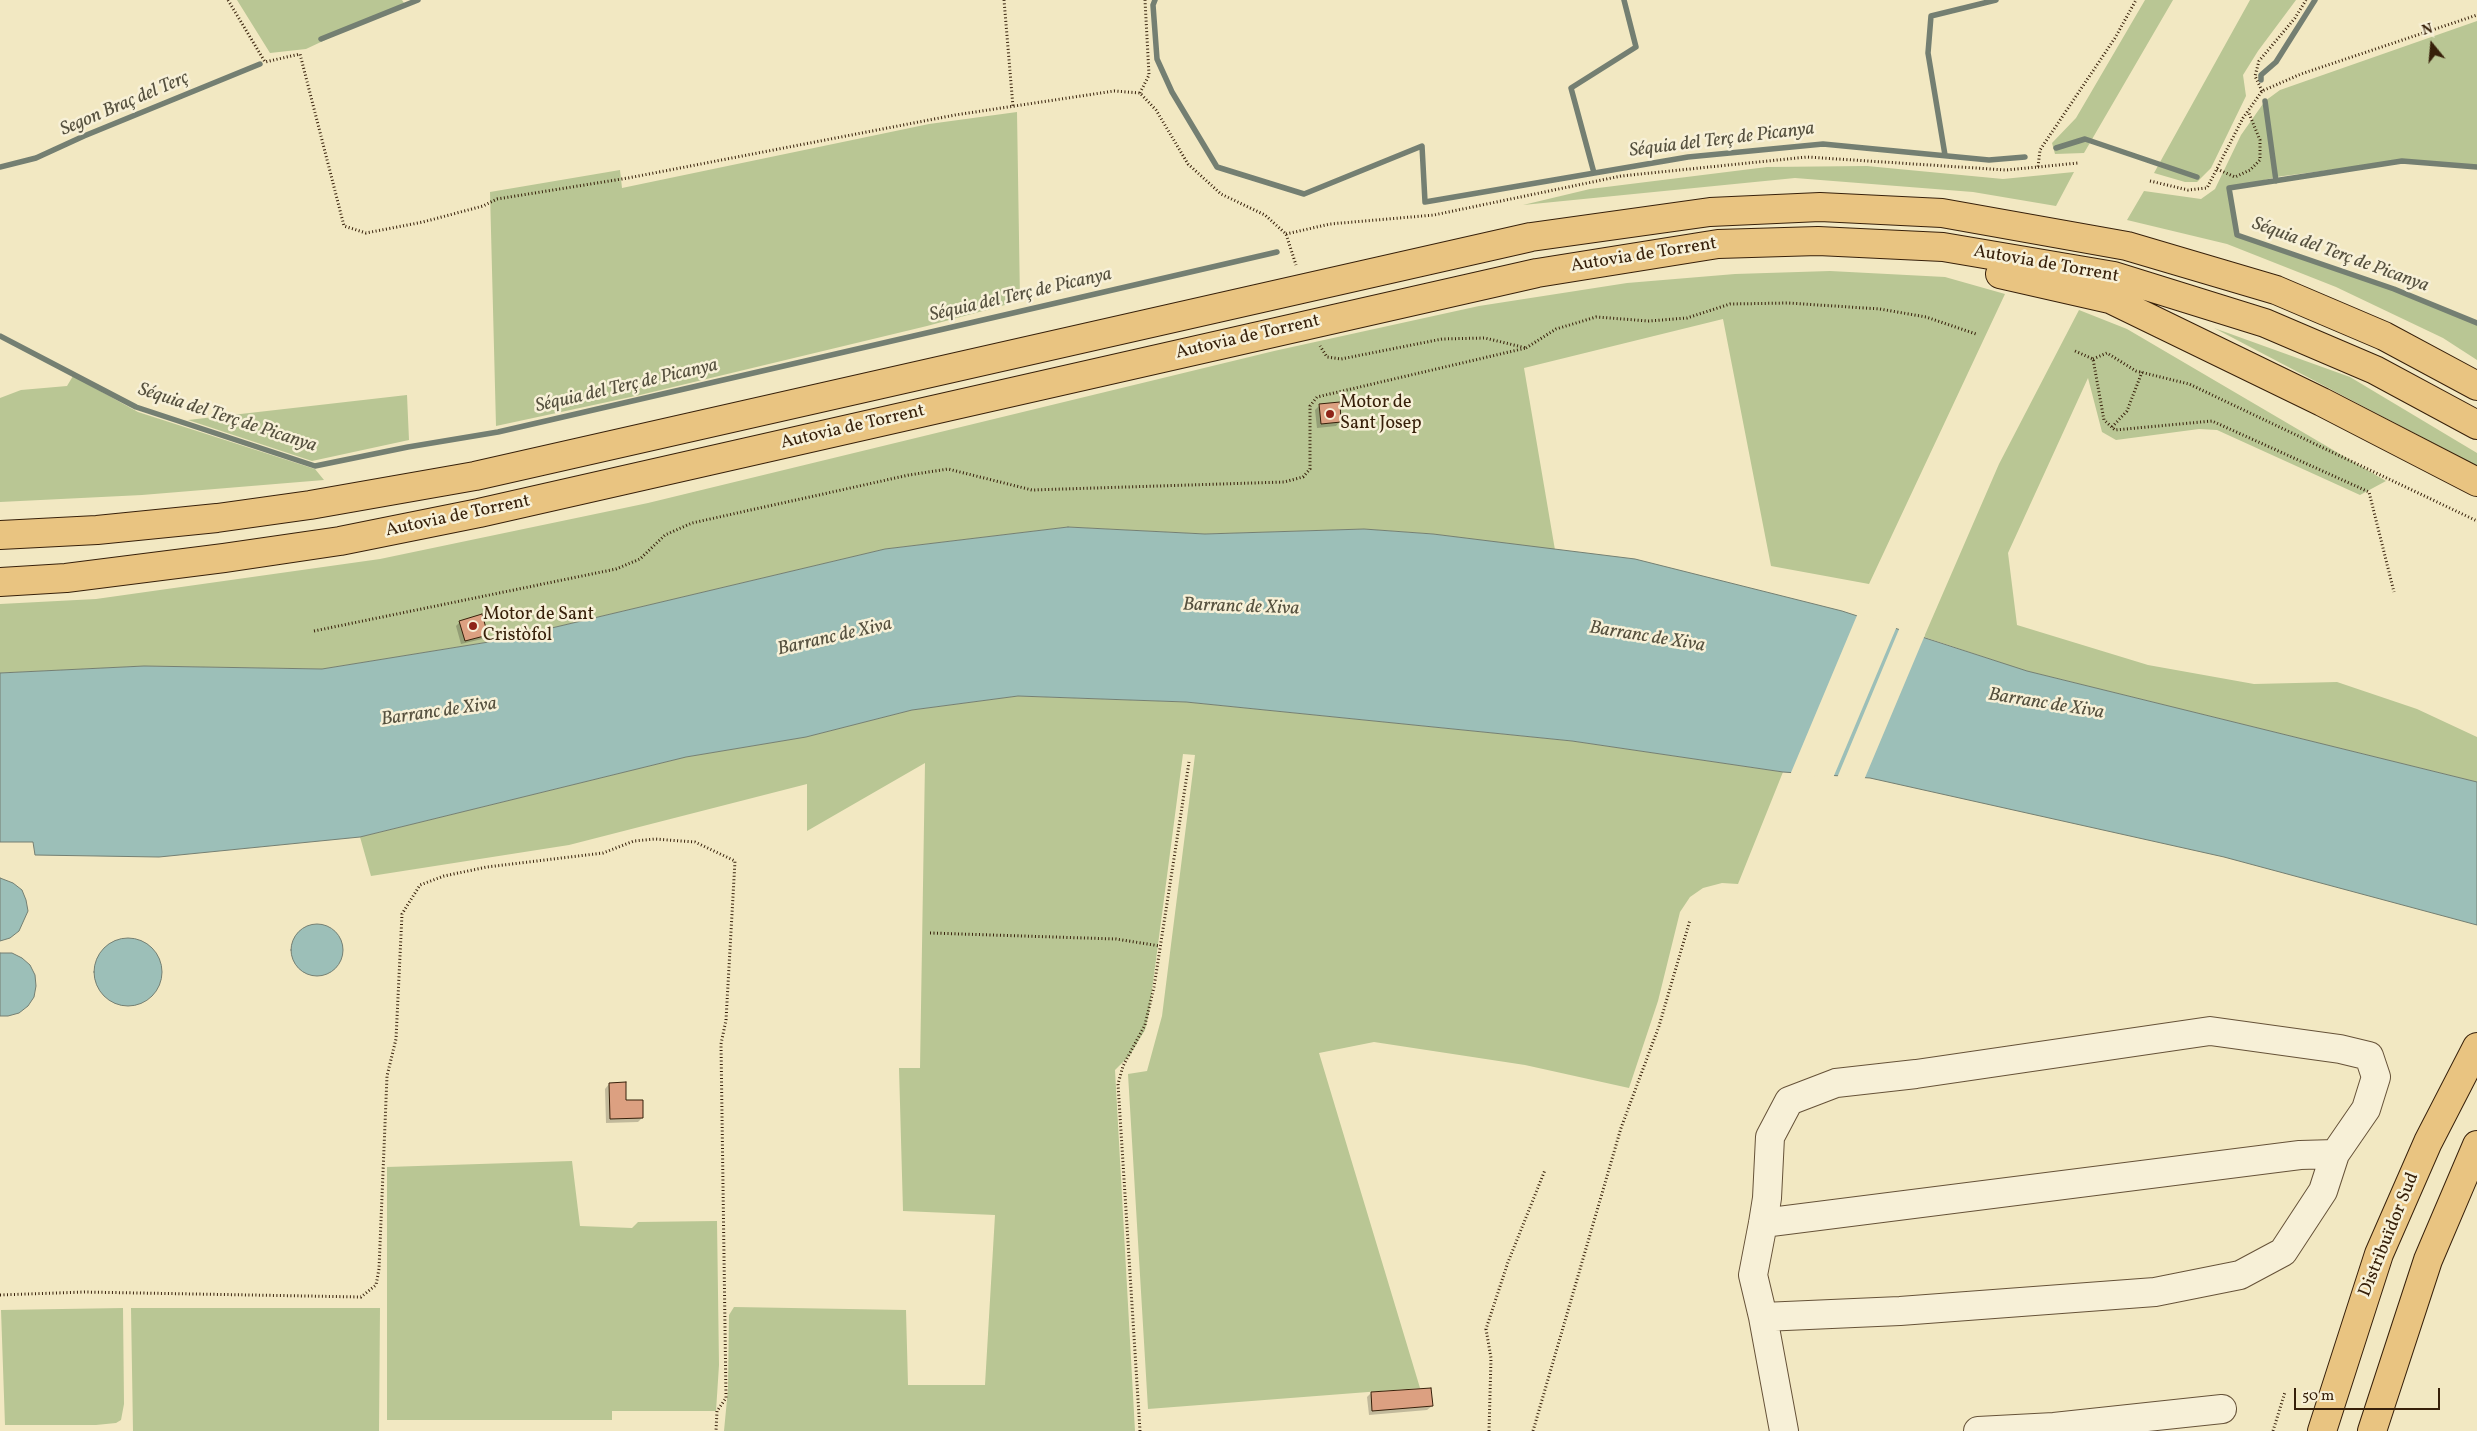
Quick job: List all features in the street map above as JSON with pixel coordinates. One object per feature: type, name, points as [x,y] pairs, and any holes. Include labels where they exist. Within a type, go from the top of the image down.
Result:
[{"type":"highway","name":"Autovia de Torrent","points":[[0,535],[97,530],[217,518],[310,505],[475,476],[1530,236],[1710,212],[1820,207],[1942,213],[2128,246],[2276,290],[2384,336],[2474,386]]},
{"type":"highway","name":"Autovia de Torrent","points":[[0,582],[96,574],[224,558],[349,539],[489,511],[1537,272],[1718,244],[1818,241],[1943,247],[2114,276],[2265,323],[2375,370],[2477,425]]},
{"type":"highway","points":[[1537,272],[1716,256],[1816,252],[1944,261],[2110,299],[2322,402],[2477,482]]},
{"type":"highway","name":"Distribuïdor Sud","points":[[2322,1431],[2379,1254],[2428,1142],[2477,1047]]},
{"type":"highway","points":[[2372,1431],[2428,1260],[2477,1145]]},
{"type":"lane","points":[[1764,1316],[1900,1311],[2154,1292],[2240,1275],[2283,1252],[2323,1191],[2335,1154],[2366,1109],[2376,1077],[2369,1056],[2340,1049],[2210,1031],[1935,1071],[1836,1083],[1789,1101],[1770,1138],[1767,1198],[1754,1275],[1764,1316],[1784,1431]]},
{"type":"lane","points":[[1763,1223],[2291,1156],[2335,1154]]},
{"type":"lane","points":[[1978,1431],[2054,1428],[2222,1410]]},
{"type":"path","points":[[228,0],[265,62],[300,54],[344,226],[366,233],[423,222],[482,206],[497,199],[628,178],[955,115],[1114,91],[1140,93],[1156,110],[1188,164],[1221,194],[1265,215],[1286,234],[1296,265]]},
{"type":"path","points":[[1004,0],[1013,107]]},
{"type":"path","points":[[1140,93],[1149,75],[1145,0]]},
{"type":"path","points":[[2038,167],[2040,150],[2116,38],[2136,0]]},
{"type":"path","points":[[2262,90],[2255,76],[2259,61],[2295,18],[2306,0]]},
{"type":"path","points":[[2150,181],[2188,190],[2207,188],[2248,111],[2262,90],[2301,74],[2477,15]]},
{"type":"path","points":[[2217,169],[2235,177],[2250,170],[2260,160],[2260,140],[2248,111]]},
{"type":"path","points":[[1286,234],[1330,224],[1434,215],[1621,176],[1808,157],[2006,170],[2078,163]]},
{"type":"path","points":[[314,631],[616,569],[640,559],[665,535],[692,523],[909,475],[948,469],[1032,490],[1284,482],[1303,477],[1310,469],[1310,406],[1317,397],[1526,348],[1556,329],[1596,317],[1649,321],[1687,318],[1730,304],[1788,303],[1880,309],[1926,317],[1976,334]]},
{"type":"path","points":[[1320,346],[1327,357],[1341,359],[1442,339],[1485,338],[1526,348]]},
{"type":"path","points":[[2075,351],[2093,359],[2107,353],[2142,372],[2189,384],[2477,521]]},
{"type":"path","points":[[2093,359],[2104,420],[2115,430],[2212,421],[2369,492],[2394,592]]},
{"type":"path","points":[[2112,427],[2127,411],[2142,372]]},
{"type":"path","points":[[1140,1431],[1118,1084],[1123,1066],[1145,1025],[1154,987],[1189,762]]},
{"type":"path","points":[[0,1295],[84,1292],[361,1297],[376,1285],[379,1269],[387,1076],[396,1039],[402,914],[420,885],[444,876],[487,867],[603,853],[634,841],[655,839],[695,842],[735,861],[726,1020],[720,1044],[726,1398],[717,1411],[716,1431]]},
{"type":"path","points":[[1533,1431],[1621,1128],[1659,1026],[1690,920]]},
{"type":"path","points":[[930,932],[1116,939],[1160,946]]},
{"type":"path","points":[[1489,1431],[1491,1358],[1486,1329],[1508,1262],[1545,1170]]},
{"type":"path","points":[[2273,1431],[2286,1392]]},
{"type":"green space","points":[[237,0],[402,0],[404,3],[306,49],[270,53]]},
{"type":"green space","points":[[2145,0],[2173,0],[2084,153],[2055,154],[2052,143],[2076,118]]},
{"type":"green space","points":[[2250,0],[2296,0],[2258,51],[2243,75],[2246,96],[2211,168],[2197,182],[2185,182],[2154,173]]},
{"type":"green space","points":[[2477,21],[2477,165],[2405,160],[2276,177],[2229,189],[2237,235],[2394,289],[2472,320],[2477,323],[2477,360],[2443,338],[2336,287],[2227,244],[2127,220],[2144,191],[2201,199],[2215,189],[2241,135],[2265,101],[2280,90]]},
{"type":"green space","points":[[1017,112],[1020,301],[927,326],[640,395],[496,426],[490,192],[620,170],[622,188],[929,124]]},
{"type":"green space","points":[[1867,166],[2003,179],[2074,172],[2056,206],[1973,192],[1795,178],[1523,205],[1590,189],[1767,167]]},
{"type":"green space","points":[[1830,271],[1945,277],[2005,294],[1869,584],[1771,566],[1723,319],[1524,368],[1555,550],[1433,534],[1364,529],[1205,534],[1068,527],[885,549],[501,640],[322,669],[144,666],[0,673],[0,604],[96,599],[380,559],[648,503],[1274,351],[1479,306],[1627,283],[1735,274]]},
{"type":"green space","points":[[2079,310],[2127,329],[2386,481],[2360,495],[2217,430],[2199,429],[2116,440],[2102,432],[2088,378],[2008,553],[2017,625],[2148,665],[2254,684],[2337,682],[2417,709],[2477,737],[2477,782],[2023,670],[1924,637],[1999,464]]},
{"type":"green space","points":[[2214,328],[2350,377],[2477,453],[2477,466]]},
{"type":"green space","points":[[73,376],[138,412],[315,469],[324,480],[142,495],[0,502],[0,398],[21,390],[67,386]]},
{"type":"green space","points":[[407,395],[409,440],[312,461],[188,420]]},
{"type":"green space","points":[[1018,696],[1186,702],[1572,741],[1783,772],[1738,884],[1722,883],[1703,888],[1690,897],[1680,912],[1658,1001],[1629,1088],[1525,1065],[1374,1042],[1319,1053],[1420,1388],[1148,1409],[1128,1074],[1147,1071],[1162,1016],[1195,755],[1183,754],[1149,1013],[1145,1030],[1130,1055],[1115,1070],[1135,1431],[724,1431],[728,1389],[729,1315],[734,1307],[906,1310],[908,1385],[985,1385],[995,1215],[903,1211],[899,1068],[920,1068],[925,763],[807,831],[807,784],[569,845],[371,876],[360,837],[686,757],[806,737],[912,710]]},
{"type":"green space","points":[[572,1161],[580,1226],[632,1228],[638,1222],[717,1221],[719,1365],[716,1411],[612,1411],[612,1420],[387,1420],[387,1167]]},
{"type":"green space","points":[[123,1308],[124,1404],[121,1420],[116,1423],[96,1425],[5,1425],[1,1310]]},
{"type":"green space","points":[[131,1308],[380,1308],[379,1431],[133,1431]]},
{"type":"water","name":"Barranc de Xiva","points":[[1068,527],[1205,534],[1364,529],[1433,534],[1635,559],[1842,611],[2027,671],[2477,782],[2477,925],[2224,857],[1870,778],[1783,772],[1572,741],[1186,702],[1018,696],[912,710],[806,737],[686,757],[360,837],[159,857],[35,855],[33,842],[0,842],[0,673],[144,666],[322,669],[501,640],[885,549]]},
{"type":"water","points":[[0,878],[13,883],[22,890],[28,911],[19,931],[10,938],[0,941]]},
{"type":"water","points":[[317,924],[331,928],[339,936],[343,950],[339,964],[331,972],[317,976],[303,972],[295,964],[291,950],[295,936],[303,928]]},
{"type":"water","points":[[135,938],[147,944],[156,953],[162,965],[160,985],[152,996],[135,1006],[121,1006],[104,996],[96,985],[94,965],[104,948],[115,940]]},
{"type":"water","points":[[0,953],[12,953],[22,958],[30,965],[35,975],[34,997],[28,1006],[19,1013],[8,1016],[0,1016]]},
{"type":"pier","points":[[1858,613],[1897,626],[1833,778],[1790,775]]},
{"type":"pier","points":[[1900,627],[1925,635],[1864,780],[1837,778]]},
{"type":"building","name":"Motor de Sant Josep","points":[[1340,402],[1341,422],[1321,424],[1319,404]]},
{"type":"building","name":"Motor de Sant Cristòfol","points":[[482,614],[488,635],[465,641],[459,621]]},
{"type":"building","points":[[626,1082],[626,1100],[643,1100],[643,1118],[610,1119],[609,1083]]},
{"type":"building","points":[[1431,1388],[1433,1406],[1372,1411],[1371,1392]]},
{"type":"waterway","name":"Segon Braç del Terç","points":[[321,39],[418,0]]},
{"type":"waterway","name":"Séquia del Terç de Picanya","points":[[1155,0],[1153,5],[1157,59],[1172,92],[1217,167],[1304,194],[1422,146],[1425,202],[1688,157],[1823,144],[1989,160],[2025,157]]},
{"type":"waterway","points":[[1594,173],[1571,88],[1636,47],[1624,0]]},
{"type":"waterway","points":[[1945,155],[1928,53],[1931,16],[1996,0]]},
{"type":"waterway","points":[[2261,80],[2261,75],[2276,62],[2315,0]]},
{"type":"waterway","name":"Segon Braç del Terç","points":[[0,167],[36,158],[84,136],[260,64]]},
{"type":"waterway","points":[[2265,101],[2276,181]]},
{"type":"waterway","name":"Séquia del Terç de Picanya","points":[[2056,148],[2085,139],[2197,177]]},
{"type":"waterway","name":"Séquia del Terç de Picanya","points":[[2477,167],[2402,161],[2229,188],[2237,235],[2394,289],[2477,323]]},
{"type":"waterway","name":"Séquia del Terç de Picanya","points":[[0,336],[136,407],[315,466],[408,447],[498,432],[1277,252]]},
{"type":"place","name":"Motor de Sant Josep","points":[[1330,414]]},
{"type":"place","name":"Motor de Sant Cristòfol","points":[[473,626]]}]
